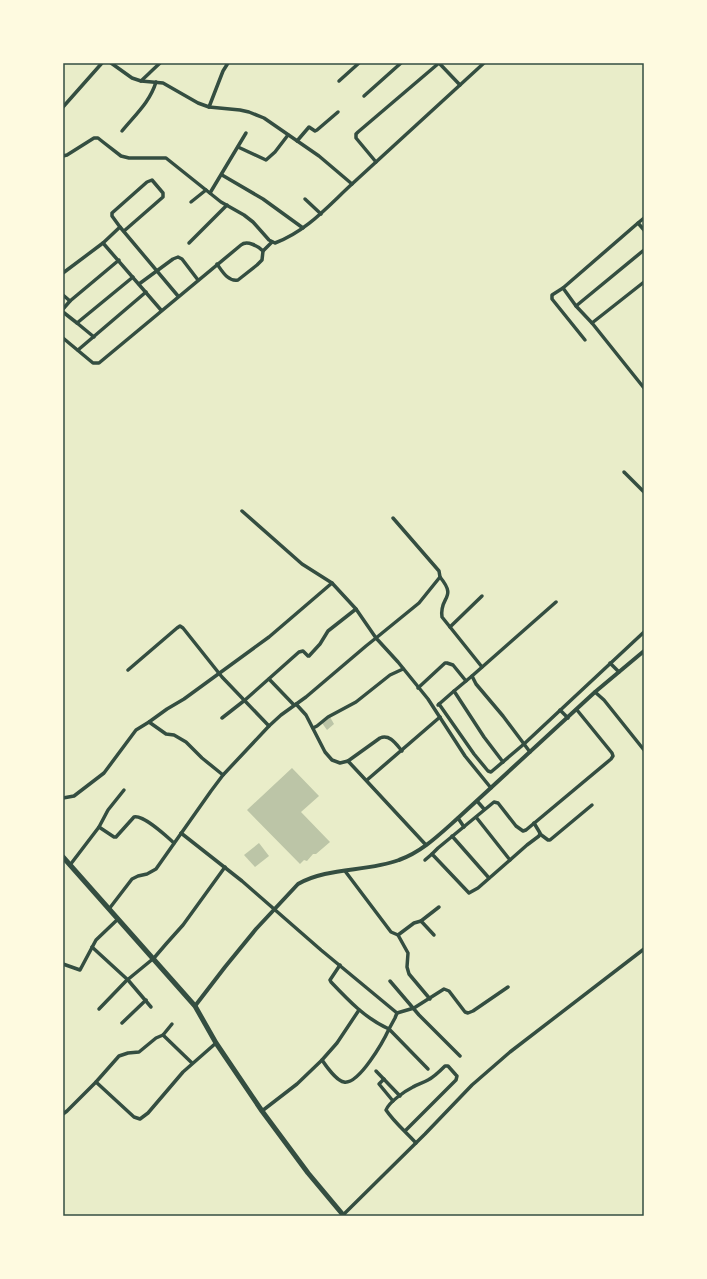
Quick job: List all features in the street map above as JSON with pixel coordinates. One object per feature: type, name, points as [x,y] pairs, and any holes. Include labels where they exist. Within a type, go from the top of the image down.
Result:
[{"type":"main road","points":[[63,857],[195,1006],[216,1043],[262,1111],[308,1173],[343,1216]]},
{"type":"street","points":[[63,107],[102,63]]},
{"type":"street","points":[[111,63],[127,75],[141,81],[156,82],[166,85],[198,103],[209,107],[249,112],[264,118],[319,156],[352,184]]},
{"type":"street","points":[[141,81],[160,63]]},
{"type":"street","points":[[209,107],[223,71],[228,63]]},
{"type":"street","points":[[339,81],[359,63]]},
{"type":"street","points":[[393,63],[397,67]]},
{"type":"street","points":[[364,96],[401,63]]},
{"type":"street","points":[[376,162],[356,138],[356,134],[358,132],[439,63],[460,85]]},
{"type":"street","points":[[217,264],[230,279],[235,281],[238,280],[262,260],[263,251],[272,242],[281,240],[303,228],[321,214],[484,63]]},
{"type":"street","points":[[122,131],[147,102],[156,82]]},
{"type":"street","points":[[297,141],[309,127],[318,130],[338,112]]},
{"type":"street","points":[[210,193],[246,133]]},
{"type":"street","points":[[238,147],[266,160],[275,152],[288,135]]},
{"type":"street","points":[[63,156],[94,138],[98,138],[121,156],[136,158],[166,158],[210,193],[254,222],[272,242]]},
{"type":"street","points":[[222,175],[263,199],[303,228]]},
{"type":"street","points":[[124,231],[164,197],[163,193],[152,180],[147,182],[112,213],[112,216],[120,227],[178,296]]},
{"type":"street","points":[[191,202],[206,190]]},
{"type":"street","points":[[304,199],[321,214]]},
{"type":"street","points":[[189,242],[227,205]]},
{"type":"street","points":[[585,340],[552,299],[552,295],[644,218]]},
{"type":"street","points":[[638,224],[644,230]]},
{"type":"street","points":[[63,273],[103,243],[120,227]]},
{"type":"street","points":[[103,243],[161,310]]},
{"type":"street","points":[[63,338],[93,363],[99,363],[161,310],[244,243],[261,248],[263,251]]},
{"type":"street","points":[[576,306],[644,250]]},
{"type":"street","points":[[139,284],[173,259],[178,257],[182,259],[198,280]]},
{"type":"street","points":[[63,309],[70,301],[119,260]]},
{"type":"street","points":[[77,323],[133,277]]},
{"type":"street","points":[[592,323],[644,282]]},
{"type":"street","points":[[562,288],[644,388]]},
{"type":"street","points":[[78,350],[146,292]]},
{"type":"street","points":[[63,295],[70,301]]},
{"type":"street","points":[[63,312],[94,337]]},
{"type":"street","points":[[624,472],[644,492]]},
{"type":"street","points":[[242,511],[302,564],[332,583],[356,609],[376,638],[434,708],[465,756],[491,788]]},
{"type":"street","points":[[393,518],[439,571],[440,577],[447,586],[448,591],[441,610],[442,617],[482,667]]},
{"type":"street","points":[[109,909],[132,879],[156,869],[223,775],[269,726],[419,602],[440,577]]},
{"type":"street","points":[[63,798],[74,796],[104,773],[136,730],[220,674],[269,637],[332,583]]},
{"type":"street","points":[[450,627],[482,596]]},
{"type":"street","points":[[434,708],[556,602]]},
{"type":"street","points":[[222,718],[245,700],[299,652],[303,651],[309,656],[320,644],[328,631],[356,609]]},
{"type":"street","points":[[128,670],[180,626],[220,674],[269,726]]},
{"type":"street","points":[[439,704],[474,754],[488,771],[491,772],[524,744],[644,632]]},
{"type":"street","points":[[195,1006],[225,967],[293,888],[302,881],[313,877],[398,861],[413,854],[426,845],[478,801],[530,752],[568,718],[578,712],[596,693],[644,651]]},
{"type":"street","points":[[418,688],[445,663],[454,665],[466,681]]},
{"type":"street","points":[[610,663],[619,672]]},
{"type":"street","points":[[313,728],[318,726],[328,717],[356,702],[390,675],[403,669]]},
{"type":"street","points":[[472,676],[476,684],[530,752]]},
{"type":"street","points":[[269,679],[306,715],[325,752],[332,760],[340,763],[348,761],[385,736],[388,736],[402,750]]},
{"type":"street","points":[[454,691],[484,737],[503,762]]},
{"type":"street","points":[[596,693],[604,700],[644,750]]},
{"type":"street","points":[[560,710],[568,718]]},
{"type":"street","points":[[426,860],[463,825],[476,817],[483,808],[496,802],[516,826],[523,831],[526,830],[611,759],[613,756],[612,753],[578,712]]},
{"type":"street","points":[[367,780],[440,717]]},
{"type":"street","points":[[149,722],[166,734],[174,735],[186,742],[202,758],[223,775]]},
{"type":"street","points":[[348,761],[426,845]]},
{"type":"street","points":[[70,865],[99,827],[108,810],[124,790]]},
{"type":"street","points":[[478,801],[483,808]]},
{"type":"street","points":[[534,823],[540,834],[550,840],[592,805]]},
{"type":"street","points":[[99,827],[116,837],[134,818],[137,817],[144,819],[174,843]]},
{"type":"street","points":[[476,817],[510,860]]},
{"type":"street","points":[[458,818],[463,825]]},
{"type":"street","points":[[181,833],[225,867],[397,1012]]},
{"type":"street","points":[[432,854],[468,893],[470,893],[540,834]]},
{"type":"street","points":[[452,836],[489,878]]},
{"type":"street","points":[[99,1009],[128,980],[154,958],[183,925],[225,867]]},
{"type":"street","points":[[345,871],[391,932],[398,935],[408,953],[407,971],[430,999]]},
{"type":"street","points":[[398,935],[414,923],[421,921],[439,907]]},
{"type":"street","points":[[63,964],[80,970],[96,940],[118,920]]},
{"type":"street","points":[[421,921],[434,936]]},
{"type":"street","points":[[92,947],[128,980],[151,1007]]},
{"type":"street","points":[[343,1216],[472,1085],[510,1052],[644,949]]},
{"type":"street","points":[[340,965],[332,976],[330,980],[331,982],[359,1010],[389,1029],[428,1069]]},
{"type":"street","points":[[390,981],[431,1028],[460,1056]]},
{"type":"street","points":[[397,1012],[414,1008],[444,989],[448,990],[465,1012],[473,1012],[508,987]]},
{"type":"street","points":[[122,1023],[146,1000]]},
{"type":"street","points":[[262,1111],[297,1084],[322,1060],[337,1043],[359,1010]]},
{"type":"street","points":[[322,1060],[330,1071],[342,1082],[346,1083],[353,1079],[376,1052],[397,1012]]},
{"type":"street","points":[[63,1114],[68,1111],[96,1082],[119,1056],[139,1052],[156,1038],[163,1035],[172,1024]]},
{"type":"street","points":[[163,1035],[192,1063]]},
{"type":"street","points":[[96,1082],[113,1099],[138,1120],[148,1113],[192,1063],[216,1043]]},
{"type":"street","points":[[405,1132],[456,1080],[457,1076],[448,1066],[445,1066],[437,1074],[427,1080],[413,1086],[388,1106],[386,1110],[405,1132],[416,1143]]},
{"type":"street","points":[[376,1071],[400,1096]]},
{"type":"street","points":[[384,1079],[379,1084],[394,1101]]},
{"type":"building","points":[[330,717],[334,724],[327,730],[322,723]]},
{"type":"building","points":[[292,768],[319,796],[301,812],[330,842],[316,854],[313,854],[307,861],[304,860],[300,864],[247,810]]},
{"type":"building","points":[[259,843],[269,856],[255,867],[244,855]]}]
